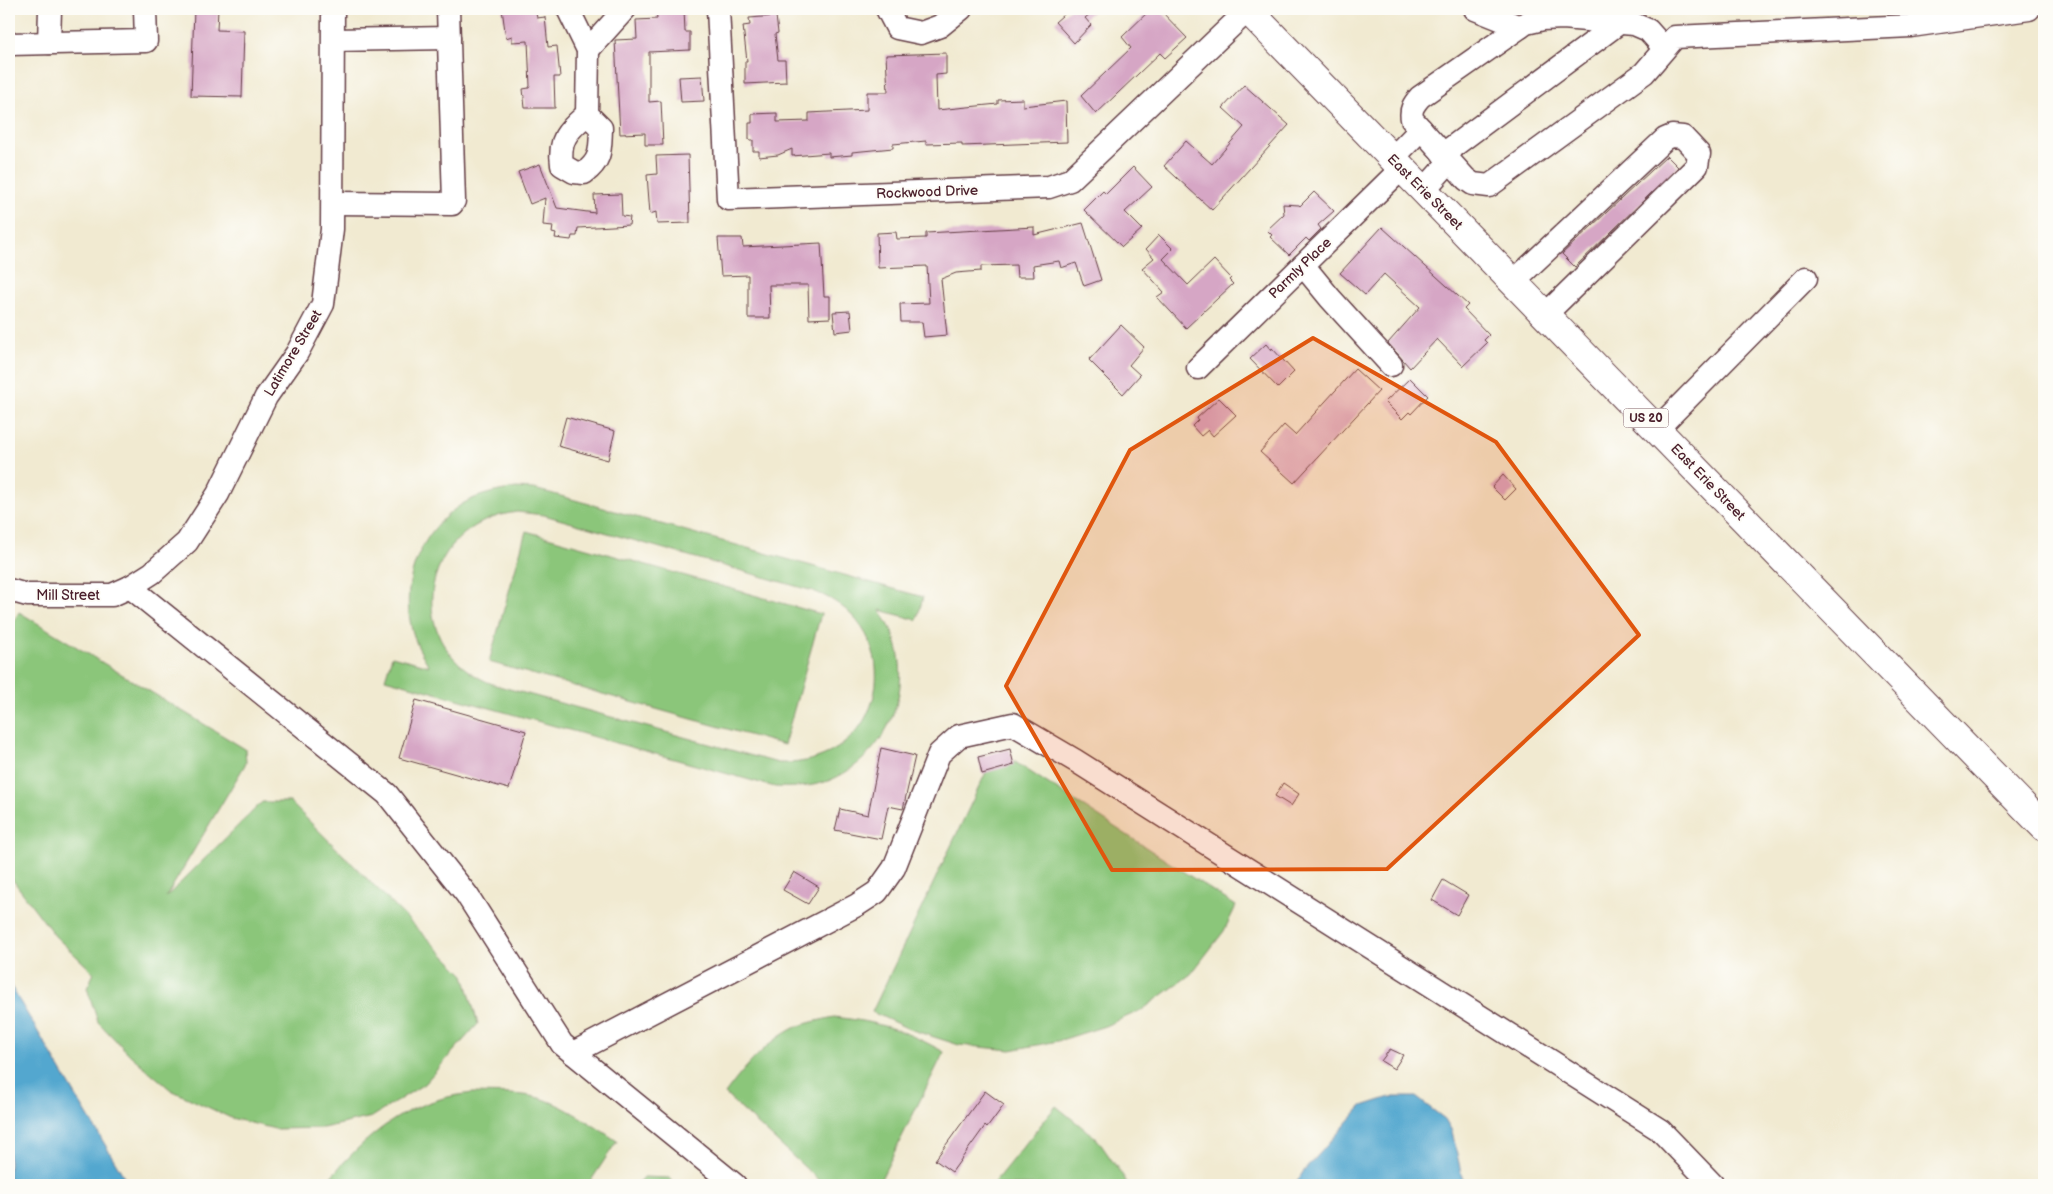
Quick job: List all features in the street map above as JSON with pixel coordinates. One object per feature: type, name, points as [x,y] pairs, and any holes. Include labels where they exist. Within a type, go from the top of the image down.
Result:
[{"type":"main road","name":"East Erie Street","points":[[1248,10],[2044,827]]},
{"type":"street","points":[[49,43],[50,9]]},
{"type":"street","points":[[9,44],[146,41],[145,9]]},
{"type":"street","name":"Latimore Street","points":[[152,573],[187,542],[218,494],[266,397],[297,353],[323,304],[332,229],[333,203],[333,9]]},
{"type":"street","points":[[333,203],[452,204],[454,202],[448,9]]},
{"type":"street","points":[[568,9],[588,50],[587,114]]},
{"type":"street","points":[[588,50],[625,9]]},
{"type":"street","name":"Rockwood Drive","points":[[718,9],[728,199],[1049,187],[1060,185],[1070,180],[1248,10]]},
{"type":"street","points":[[887,9],[897,28],[921,33],[940,26],[961,9]]},
{"type":"street","points":[[1475,9],[1520,27]]},
{"type":"street","points":[[1664,48],[1648,30],[1619,16],[1543,19],[1526,23],[1420,97],[1414,104],[1411,112],[1412,119],[1466,179],[1474,184],[1489,186],[1644,73],[1675,37],[1911,26],[2029,9]]},
{"type":"street","points":[[1423,191],[1447,158],[1619,16]]},
{"type":"street","points":[[334,40],[448,38]]},
{"type":"street","name":"Parmly Place","points":[[1198,368],[1303,265],[1397,164],[1421,129]]},
{"type":"street","points":[[1514,281],[1665,139],[1672,136],[1683,137],[1694,148],[1699,154],[1696,166],[1546,314]]},
{"type":"street","points":[[1303,265],[1330,298],[1391,365]]},
{"type":"street","points":[[1657,429],[1806,278]]},
{"type":"street","name":"Mill Street","points":[[9,590],[27,595],[112,595],[130,587],[152,573]]},
{"type":"street","points":[[130,587],[387,794],[467,895],[562,1044],[735,1185]]},
{"type":"street","points":[[573,1053],[857,905],[877,892],[894,868],[939,754],[959,736],[1013,724],[1076,761],[1660,1130],[1713,1185]]},
{"type":"highlighted area","points":[[1313,338],[1496,442],[1639,635],[1387,869],[1112,870],[1006,686],[1130,450]]},
{"type":"green space","points":[[516,488],[550,493],[923,597],[917,620],[880,610],[890,626],[894,637],[899,659],[900,680],[897,702],[890,722],[879,741],[865,757],[848,771],[828,781],[802,787],[775,787],[385,679],[392,656],[429,666],[419,650],[415,639],[410,620],[408,600],[410,581],[424,544],[435,528],[464,503],[483,495]],"holes":[[[517,512],[544,515],[813,591],[845,609],[866,634],[875,663],[875,693],[864,721],[844,743],[815,759],[778,763],[495,685],[465,668],[444,645],[434,618],[432,590],[441,563],[458,540],[483,522]]]},
{"type":"green space","points":[[526,531],[821,614],[784,745],[489,662]]},
{"type":"green space","points":[[19,612],[245,749],[246,763],[166,897],[262,802],[290,802],[464,975],[478,1024],[424,1084],[372,1117],[323,1128],[275,1129],[231,1118],[171,1090],[130,1055],[98,1022],[87,988],[94,973],[55,936],[9,875],[9,629]]},
{"type":"green space","points":[[1015,762],[1236,906],[1224,931],[1191,974],[1142,1010],[1105,1026],[1058,1041],[1011,1050],[959,1045],[909,1029],[872,1012],[988,768]]},
{"type":"green space","points":[[834,1017],[865,1021],[891,1028],[917,1038],[944,1052],[878,1185],[824,1185],[725,1094],[748,1065],[775,1040],[796,1027]]},
{"type":"green space","points":[[472,1093],[537,1097],[574,1113],[617,1141],[588,1185],[324,1185],[348,1158],[388,1123],[420,1106],[445,1098]]},
{"type":"green space","points":[[1056,1106],[1097,1139],[1125,1179],[1127,1185],[992,1185]]},
{"type":"green space","points":[[643,1177],[669,1178],[677,1185],[636,1185]]},
{"type":"water","points":[[9,983],[129,1185],[13,1185],[9,1178]]},
{"type":"water","points":[[1390,1097],[1416,1097],[1445,1119],[1452,1131],[1462,1177],[1466,1185],[1295,1185],[1303,1172],[1362,1106]]},
{"type":"building","points":[[194,9],[218,9],[217,30],[244,31],[242,97],[191,96]]},
{"type":"building","points":[[502,9],[535,9],[537,18],[545,17],[548,47],[557,46],[560,77],[554,77],[555,108],[525,108],[523,89],[530,86],[528,41],[512,42],[512,36],[506,38]]},
{"type":"building","points":[[656,9],[684,9],[685,32],[690,32],[690,50],[649,52],[649,102],[661,101],[663,145],[645,145],[645,133],[620,134],[615,40],[637,39],[636,20],[657,19]]},
{"type":"building","points":[[1070,9],[1096,9],[1085,18],[1091,25],[1074,43],[1055,22]]},
{"type":"building","points":[[1151,9],[1159,9],[1187,38],[1165,58],[1160,53],[1096,114],[1081,96],[1131,48],[1122,37]]},
{"type":"building","points":[[776,16],[778,33],[775,34],[778,60],[785,60],[786,82],[745,84],[745,61],[747,61],[743,26],[750,25],[749,18]]},
{"type":"building","points":[[946,53],[946,74],[936,75],[937,110],[998,104],[998,100],[1023,99],[1023,106],[1066,101],[1067,142],[962,146],[962,143],[926,144],[926,141],[893,144],[893,148],[852,152],[852,155],[829,157],[829,153],[792,156],[792,149],[778,155],[759,157],[759,151],[753,151],[753,140],[749,140],[749,123],[752,123],[752,114],[777,113],[777,122],[809,121],[809,113],[867,110],[867,92],[888,92],[886,55]]},
{"type":"building","points":[[702,76],[704,101],[681,102],[679,77]]},
{"type":"building","points":[[1244,85],[1289,125],[1212,210],[1164,166],[1186,141],[1212,164],[1244,127],[1223,108]]},
{"type":"building","points":[[688,155],[690,223],[657,224],[656,212],[650,214],[647,175],[657,174],[656,156]]},
{"type":"building","points":[[1667,156],[1678,167],[1575,267],[1562,254]]},
{"type":"building","points":[[540,164],[557,208],[595,213],[594,195],[621,194],[622,216],[630,217],[629,225],[578,228],[577,236],[572,236],[571,240],[555,238],[556,234],[552,233],[553,226],[543,225],[545,198],[530,204],[518,172]]},
{"type":"building","points":[[1133,167],[1152,187],[1125,212],[1142,229],[1122,247],[1084,210],[1103,191],[1106,194]]},
{"type":"building","points":[[1314,192],[1334,211],[1318,225],[1321,229],[1309,241],[1306,238],[1289,255],[1270,237],[1272,235],[1267,230],[1284,214],[1283,204],[1300,206]]},
{"type":"building","points":[[1083,223],[1101,280],[1084,286],[1076,263],[1061,268],[1059,261],[1033,265],[1034,277],[1017,277],[1016,265],[981,266],[981,271],[956,273],[941,279],[947,335],[924,337],[922,322],[901,322],[900,304],[929,303],[927,266],[878,268],[877,233],[896,232],[897,239],[926,238],[926,233],[1034,227],[1034,235]]},
{"type":"building","points":[[1382,227],[1468,305],[1464,309],[1489,335],[1484,340],[1487,343],[1463,366],[1437,339],[1410,368],[1388,343],[1420,307],[1384,274],[1365,295],[1340,273]]},
{"type":"building","points":[[1159,235],[1173,249],[1163,259],[1188,285],[1214,260],[1231,278],[1229,280],[1233,284],[1186,328],[1157,297],[1164,292],[1142,268],[1154,258],[1146,249]]},
{"type":"building","points":[[718,238],[742,238],[743,247],[821,243],[824,296],[830,296],[830,318],[809,319],[808,285],[769,285],[770,318],[748,318],[748,275],[721,276]]},
{"type":"building","points":[[850,311],[852,330],[835,332],[833,312]]},
{"type":"building","points":[[1121,325],[1144,347],[1129,365],[1140,375],[1123,394],[1089,360]]},
{"type":"building","points":[[1266,344],[1294,372],[1278,388],[1250,359]]},
{"type":"building","points":[[1355,369],[1379,391],[1294,483],[1260,452],[1284,425],[1295,435]]},
{"type":"building","points":[[1410,378],[1428,396],[1411,414],[1409,412],[1402,419],[1385,402]]},
{"type":"building","points":[[1219,398],[1236,415],[1213,436],[1208,430],[1201,436],[1192,426],[1198,420],[1197,418]]},
{"type":"building","points":[[566,417],[615,431],[608,460],[558,446]]},
{"type":"building","points":[[1503,475],[1516,489],[1505,500],[1492,487]]},
{"type":"building","points":[[416,700],[526,731],[509,789],[399,758]]},
{"type":"building","points":[[881,748],[915,756],[903,809],[888,806],[881,839],[835,830],[840,809],[868,815]]},
{"type":"building","points":[[1010,749],[1014,765],[982,774],[978,757]]},
{"type":"building","points":[[1283,783],[1299,794],[1291,806],[1275,796]]},
{"type":"building","points":[[794,872],[819,887],[808,904],[783,890]]},
{"type":"building","points":[[1443,880],[1468,895],[1457,915],[1432,900]]},
{"type":"building","points":[[1390,1049],[1403,1055],[1394,1069],[1381,1061]]},
{"type":"building","points":[[985,1091],[1004,1105],[987,1128],[985,1126],[952,1172],[935,1160]]}]
